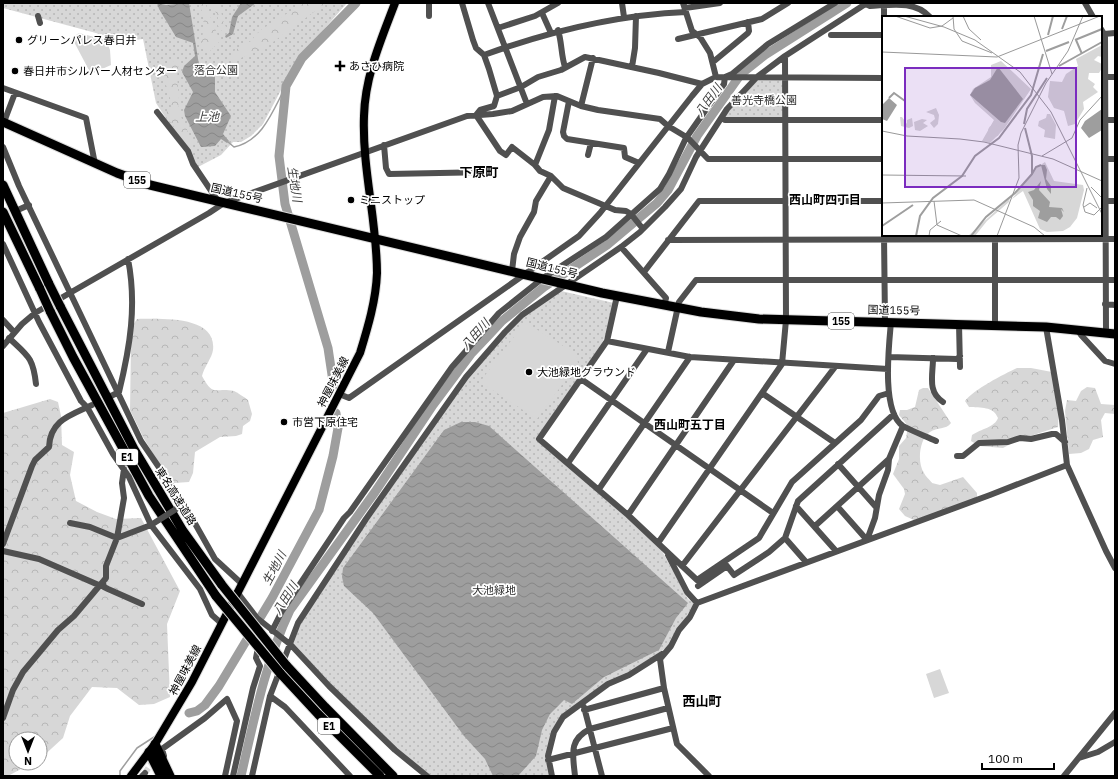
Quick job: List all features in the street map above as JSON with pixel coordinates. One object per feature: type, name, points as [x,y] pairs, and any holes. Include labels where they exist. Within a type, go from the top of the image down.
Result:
[{"type":"highway","name":"国道155号","points":[[4,122],[95,164],[150,185],[664,306],[730,316],[786,320],[1046,327],[1110,334]]},
{"type":"highway","name":"東名高速道路","points":[[3,185],[49,284],[138,456],[183,531],[222,585],[286,665],[366,750],[393,776]]},
{"type":"highway","name":"東名高速道路","points":[[3,212],[73,357],[149,496],[216,596],[280,673],[318,714],[380,776]]},
{"type":"highway","points":[[155,744],[170,776]]},
{"type":"highway","points":[[366,750],[398,776]]},
{"type":"highway","points":[[149,752],[161,776]]},
{"type":"main road","name":"神屋味美線","points":[[131,776],[155,744],[192,682],[241,583],[360,353],[369,324],[377,273],[365,151],[364,117],[368,81],[373,61],[395,3]]},
{"type":"street","points":[[429,3],[429,16]]},
{"type":"street","points":[[462,3],[476,48],[484,55],[497,96],[494,106],[480,110],[476,115]]},
{"type":"street","points":[[488,3],[527,104]]},
{"type":"street","points":[[498,28],[542,13],[558,3]]},
{"type":"street","points":[[622,3],[624,17]]},
{"type":"street","points":[[484,55],[558,30],[624,17],[720,3]]},
{"type":"street","points":[[678,39],[696,36],[762,19],[788,3]]},
{"type":"street","points":[[725,77],[732,74],[768,44],[835,3]]},
{"type":"street","points":[[1085,3],[1092,16]]},
{"type":"street","points":[[252,776],[270,696],[276,678],[291,645],[298,623],[311,601],[466,377],[505,332],[522,316],[621,247],[643,229],[681,189],[700,150],[727,109],[757,77],[785,56],[867,4],[870,6],[910,5],[922,9],[929,16]]},
{"type":"street","points":[[884,6],[884,16]]},
{"type":"street","points":[[685,8],[692,31],[696,36],[700,37],[713,62],[716,77]]},
{"type":"street","points":[[922,9],[922,16]]},
{"type":"street","points":[[542,13],[551,33]]},
{"type":"street","points":[[38,16],[40,23]]},
{"type":"street","points":[[632,67],[635,48],[636,16]]},
{"type":"street","points":[[713,62],[750,31],[748,22]]},
{"type":"street","points":[[558,30],[562,42],[562,59],[566,67]]},
{"type":"street","points":[[1103,33],[1115,32]]},
{"type":"street","points":[[1103,33],[1115,36]]},
{"type":"street","points":[[1103,33],[1103,200],[1105,239],[1105,304],[1110,334]]},
{"type":"street","points":[[831,35],[882,35]]},
{"type":"street","points":[[658,543],[782,364],[786,320],[785,56]]},
{"type":"street","points":[[497,96],[521,87],[538,77],[566,67],[585,57],[702,84]]},
{"type":"street","points":[[581,106],[593,58]]},
{"type":"street","points":[[339,394],[349,398],[578,236],[606,206],[702,84],[716,77],[882,78]]},
{"type":"street","points":[[272,631],[282,611],[344,518],[350,512],[452,367],[499,313],[543,278],[606,237],[660,189],[687,138],[724,84],[725,77]]},
{"type":"street","points":[[1103,77],[1115,77]]},
{"type":"street","points":[[3,88],[86,118],[95,164]]},
{"type":"street","points":[[4,122],[15,92]]},
{"type":"street","points":[[535,165],[549,130],[555,96]]},
{"type":"street","points":[[3,346],[6,338],[35,313],[209,213],[221,202],[277,184],[365,151],[467,116],[512,111],[543,97],[555,96],[581,106],[598,110],[660,119],[687,138],[700,150],[704,157],[708,159],[882,159]]},
{"type":"street","points":[[569,101],[563,132],[567,139],[624,148],[625,157],[639,163]]},
{"type":"street","points":[[157,112],[188,151],[193,164],[221,202]]},
{"type":"street","points":[[476,115],[500,151],[506,155],[512,147],[535,165],[540,171],[551,176],[563,188],[632,215],[643,229]]},
{"type":"street","points":[[725,120],[882,120]]},
{"type":"street","points":[[1103,120],[1115,120]]},
{"type":"street","points":[[549,130],[563,132]]},
{"type":"street","points":[[588,155],[591,143]]},
{"type":"street","points":[[384,145],[386,168],[389,174],[490,172]]},
{"type":"street","points":[[3,147],[141,441],[184,504],[215,559],[241,583]]},
{"type":"street","points":[[1103,159],[1115,159]]},
{"type":"street","points":[[512,270],[514,254],[520,238],[534,212],[536,201],[551,176]]},
{"type":"street","points":[[1103,200],[1115,200]]},
{"type":"street","points":[[644,272],[699,201],[882,201]]},
{"type":"street","points":[[20,209],[29,205]]},
{"type":"street","points":[[668,240],[995,237],[1115,239]]},
{"type":"street","points":[[995,237],[995,325]]},
{"type":"street","points":[[884,238],[888,322],[889,392],[894,414],[903,426],[936,441]]},
{"type":"street","points":[[3,244],[25,294],[81,401],[89,406],[113,454],[124,468],[151,525],[196,583],[212,615],[221,623]]},
{"type":"street","points":[[621,247],[666,298],[664,306]]},
{"type":"street","points":[[111,396],[118,393],[121,385],[132,324],[133,291],[128,260]]},
{"type":"street","points":[[668,352],[679,302],[696,280],[1115,280]]},
{"type":"street","points":[[617,296],[607,341],[539,439],[628,515],[697,580],[759,538],[792,482],[861,420],[879,396],[889,392]]},
{"type":"street","points":[[1105,304],[1115,305]]},
{"type":"street","points":[[3,320],[14,332]]},
{"type":"street","points":[[959,324],[960,367]]},
{"type":"street","points":[[1046,327],[1065,442],[1067,465],[1115,568]]},
{"type":"street","points":[[1078,330],[1080,335],[1105,361],[1115,364]]},
{"type":"street","points":[[6,338],[30,358],[34,368],[36,384]]},
{"type":"street","points":[[607,341],[690,357],[888,370]]},
{"type":"street","points":[[568,463],[647,348]]},
{"type":"street","points":[[889,357],[957,359],[960,356]]},
{"type":"street","points":[[598,489],[690,357]]},
{"type":"street","points":[[933,358],[932,390],[937,399],[943,402]]},
{"type":"street","points":[[628,515],[734,360]]},
{"type":"street","points":[[682,566],[835,367]]},
{"type":"street","points":[[581,379],[773,513]]},
{"type":"street","points":[[762,393],[835,443]]},
{"type":"street","points":[[3,544],[32,466],[35,460],[48,447],[49,437],[62,419],[89,406]]},
{"type":"street","points":[[698,586],[727,566],[734,575],[769,552],[785,538],[798,501],[894,414]]},
{"type":"street","points":[[867,540],[875,518],[876,506],[888,470],[889,458],[903,426]]},
{"type":"street","points":[[957,456],[963,456],[975,444],[984,442],[1008,442],[1020,438],[1031,439],[1056,434],[1065,442]]},
{"type":"street","points":[[815,526],[889,458]]},
{"type":"street","points":[[838,464],[876,506]]},
{"type":"street","points":[[709,776],[677,744],[664,688],[660,659],[690,616],[697,603],[990,495],[1067,465]]},
{"type":"street","points":[[3,718],[13,690],[24,672],[58,630],[74,616],[102,585],[106,578],[107,562],[117,538],[124,498],[122,483],[124,468]]},
{"type":"street","points":[[70,523],[90,527],[117,538],[151,525],[184,504]]},
{"type":"street","points":[[796,506],[836,551]]},
{"type":"street","points":[[837,506],[867,540]]},
{"type":"street","points":[[785,538],[806,562]]},
{"type":"street","points":[[3,551],[39,559],[102,585],[142,604]]},
{"type":"street","points":[[668,553],[668,556],[687,592],[697,603]]},
{"type":"street","points":[[237,592],[264,626],[291,645],[329,686],[395,750],[426,776]]},
{"type":"street","points":[[233,776],[260,666],[256,658],[262,628],[264,626]]},
{"type":"street","points":[[552,776],[548,760],[549,750],[558,724],[563,717],[584,706],[608,684],[629,675],[664,653]]},
{"type":"street","points":[[584,706],[664,688]]},
{"type":"street","points":[[270,696],[284,707],[350,776]]},
{"type":"street","points":[[173,776],[162,749],[205,718],[227,699],[237,721],[225,776]]},
{"type":"street","points":[[584,706],[602,776]]},
{"type":"street","points":[[574,776],[573,753],[575,739],[580,733],[590,728],[668,708]]},
{"type":"street","points":[[1064,776],[1115,713]]},
{"type":"street","points":[[548,760],[673,728]]},
{"type":"street","points":[[1079,758],[1098,752],[1115,742]]},
{"type":"green space","name":"落合公園","points":[[3,3],[347,3],[297,60],[263,124],[251,136],[241,142],[233,142],[221,155],[198,167],[156,103],[143,39],[113,43],[107,36],[3,8]]},
{"type":"green space","points":[[198,3],[205,3],[220,41],[209,52],[202,43],[204,15]]},
{"type":"green space","points":[[210,3],[219,3],[224,24],[227,28],[224,34],[218,26],[218,16]]},
{"type":"green space","points":[[304,3],[326,3],[273,42],[235,61],[229,59],[235,50],[251,41],[259,31]]},
{"type":"green space","points":[[79,33],[106,40],[110,50],[111,65],[91,74],[72,38]]},
{"type":"green space","points":[[175,60],[180,64],[177,74],[179,99],[178,110],[191,139],[189,146],[164,114],[171,108],[170,98],[162,72],[166,66]]},
{"type":"green space","name":"善光寺橋公園","points":[[758,80],[781,80],[783,82],[783,119],[721,119]]},
{"type":"green space","name":"大池緑地","points":[[561,291],[614,303],[607,332],[602,343],[536,439],[624,514],[661,549],[688,599],[694,604],[669,646],[563,715],[548,746],[550,776],[430,776],[396,748],[330,685],[292,641],[312,602],[466,380],[523,316]]},
{"type":"green space","points":[[137,319],[185,321],[206,330],[212,339],[213,350],[202,376],[206,383],[212,389],[234,391],[248,400],[252,414],[250,421],[243,426],[242,434],[220,437],[195,452],[193,473],[189,482],[174,483],[167,477],[143,437],[130,410],[131,341],[133,325]]},
{"type":"green space","name":"大池緑地グラウンド","points":[[525,322],[576,354],[578,363],[537,419],[480,382]]},
{"type":"green space","points":[[1017,368],[1031,368],[1052,372],[1059,406],[1058,427],[1018,440],[1003,448],[979,446],[971,441],[972,435],[991,426],[998,418],[993,411],[969,407],[965,401],[982,387]]},
{"type":"green space","points":[[1087,387],[1095,388],[1101,404],[1115,405],[1115,414],[1105,413],[1101,420],[1103,437],[1093,440],[1089,449],[1081,453],[1069,454],[1065,411],[1067,400],[1076,401],[1081,391]]},
{"type":"green space","points":[[928,388],[951,423],[947,427],[933,430],[926,435],[920,451],[920,463],[922,469],[932,483],[940,485],[963,477],[977,493],[977,497],[949,509],[914,520],[905,516],[899,509],[905,494],[904,489],[893,474],[899,459],[899,446],[906,438],[908,426],[899,415],[900,410],[907,410],[915,407],[919,390]]},
{"type":"green space","points":[[50,399],[58,402],[61,416],[62,445],[74,452],[70,475],[76,501],[97,512],[116,519],[141,518],[180,591],[167,624],[170,697],[154,704],[139,705],[117,688],[92,687],[70,716],[63,738],[48,752],[48,731],[8,731],[8,771],[17,771],[8,776],[3,776],[3,413]]},
{"type":"green space","points":[[940,669],[949,693],[934,698],[926,674]]},
{"type":"water","name":"上池","points":[[157,3],[166,5],[189,3],[199,65],[215,70],[215,92],[231,116],[223,134],[229,141],[227,143],[221,139],[215,146],[201,147],[185,116],[184,110],[193,92],[182,72],[184,66],[195,56],[193,43],[176,37]]},
{"type":"water","points":[[241,3],[256,3],[238,16],[233,34],[226,38],[225,36],[229,33],[232,17]]},
{"type":"water","name":"大池緑地","points":[[461,422],[475,422],[489,426],[688,603],[676,618],[659,650],[604,677],[572,704],[564,700],[550,714],[542,730],[536,756],[518,776],[493,776],[485,759],[464,736],[373,613],[344,586],[342,577],[343,568],[444,430]]},
{"type":"waterway","name":"生地川","points":[[334,388],[328,348],[285,204],[279,156],[286,86],[302,58],[356,3]]},
{"type":"waterway","name":"八田川","points":[[241,776],[267,671],[281,630],[290,610],[375,492],[433,405],[471,354],[502,321],[544,287],[607,245],[657,203],[668,190],[697,136],[741,74],[765,55],[847,3]]},
{"type":"waterway","points":[[228,142],[234,147],[244,144],[253,138],[266,123],[286,86]]},
{"type":"waterway","name":"生地川","points":[[189,713],[197,711],[205,705],[219,686],[272,598],[319,510],[333,456],[338,428],[336,413]]},
{"type":"waterway","name":"生地川","points":[[120,776],[120,771],[137,748],[154,737]]},
{"type":"tunnel","points":[[145,773],[155,758]]},
{"type":"place","name":"グリーンパレス春日井","points":[[19,40]]},
{"type":"place","name":"あさひ病院","points":[[340,66]]},
{"type":"place","name":"春日井市シルバー人材センター","points":[[15,71]]},
{"type":"place","name":"ミニストップ","points":[[351,200]]},
{"type":"place","name":"大池緑地グラウンド","points":[[529,372]]},
{"type":"place","name":"市営下原住宅","points":[[284,422]]},
{"type":"district","name":"下原町","points":[[479,172]]},
{"type":"district","name":"西山町四丁目","points":[[825,199]]},
{"type":"district","name":"西山町五丁目","points":[[690,424]]},
{"type":"district","name":"西山町","points":[[702,701]]}]
